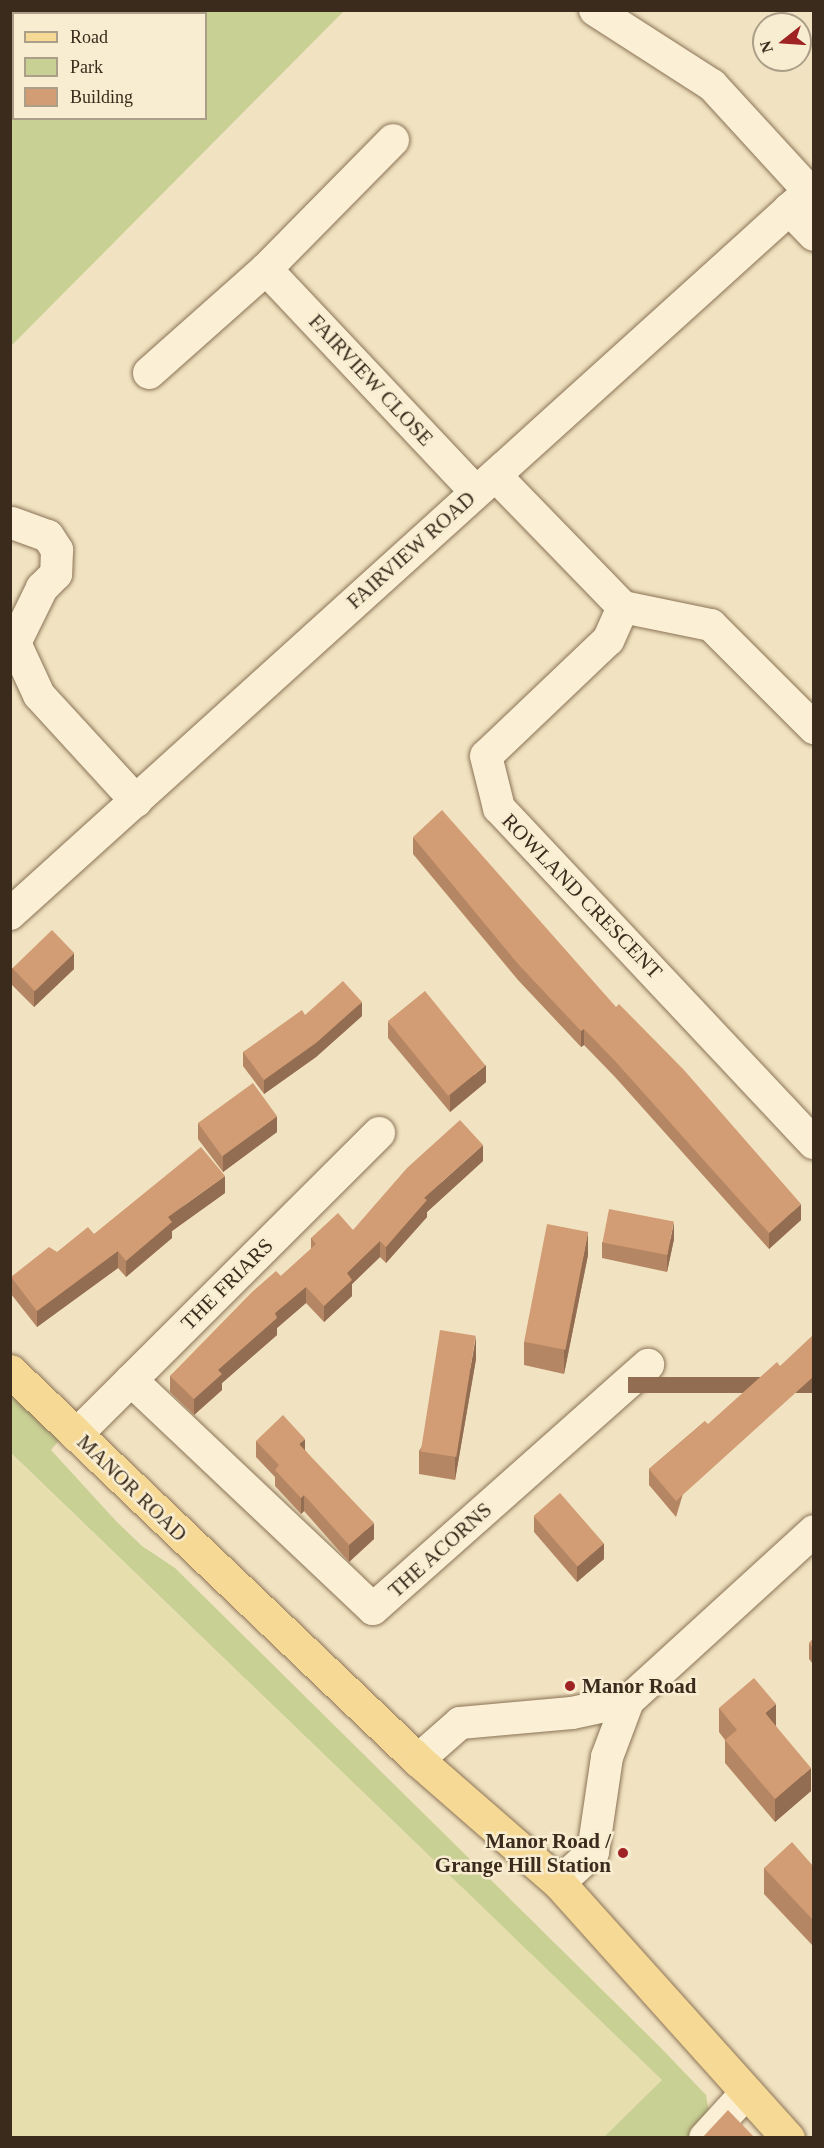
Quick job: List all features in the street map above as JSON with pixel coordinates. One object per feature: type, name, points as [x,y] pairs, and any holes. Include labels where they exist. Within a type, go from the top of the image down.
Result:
[{"type":"main road","name":"MANOR ROAD","points":[[10,1371],[418,1760],[559,1883],[788,2138]]},
{"type":"street","points":[[596,10],[711,85],[804,195],[813,236]]},
{"type":"street","points":[[149,373],[266,269],[393,140]]},
{"type":"street","name":"FAIRVIEW ROAD","points":[[10,914],[804,195]]},
{"type":"street","name":"FAIRVIEW CLOSE","points":[[266,269],[486,484],[623,607]]},
{"type":"street","points":[[12,523],[48,536],[57,550],[56,574],[42,588],[13,643],[39,695],[136,801]]},
{"type":"street","points":[[623,607],[711,625],[813,728]]},
{"type":"street","name":"ROWLAND CRESCENT","points":[[623,607],[608,639],[486,756],[499,808],[804,1111],[813,1143]]},
{"type":"street","name":"THE FRIARS","points":[[76,1435],[379,1133]]},
{"type":"street","name":"THE ACORNS","points":[[131,1380],[373,1609],[648,1365]]},
{"type":"street","points":[[559,1883],[593,1852],[607,1757],[628,1701],[813,1531]]},
{"type":"street","points":[[418,1760],[460,1723],[572,1713],[628,1701]]},
{"type":"street","points":[[705,2138],[747,2092]]},
{"type":"shaded area","points":[[10,1453],[662,2080],[604,2137],[11,2137]]},
{"type":"green space","points":[[10,11],[344,11],[11,346]]},
{"type":"green space","points":[[10,1380],[61,1438],[51,1450],[116,1521],[142,1546],[175,1568],[661,2048],[706,2095],[708,2107],[734,2137],[604,2137],[662,2080],[11,1453]]},
{"type":"building","points":[[442,810],[616,1007],[619,1004],[684,1070],[801,1204],[769,1233],[615,1061],[584,1029],[581,1031],[518,964],[413,837]]},
{"type":"building","points":[[52,930],[74,953],[35,991],[12,968]]},
{"type":"building","points":[[343,981],[362,1002],[316,1043],[264,1080],[243,1052],[302,1010],[305,1015]]},
{"type":"building","points":[[425,991],[485,1066],[448,1096],[388,1021]]},
{"type":"building","points":[[253,1083],[277,1116],[222,1156],[198,1123]]},
{"type":"building","points":[[460,1120],[483,1145],[424,1198],[427,1200],[386,1247],[380,1241],[347,1273],[352,1280],[324,1306],[306,1287],[275,1313],[277,1318],[218,1370],[222,1374],[194,1399],[170,1376],[252,1292],[276,1271],[281,1276],[316,1244],[311,1238],[338,1213],[353,1230],[407,1168]]},
{"type":"building","points":[[201,1147],[225,1176],[168,1217],[172,1222],[126,1261],[118,1251],[37,1311],[11,1277],[49,1247],[57,1252],[88,1227],[94,1234]]},
{"type":"building","points":[[609,1209],[674,1222],[667,1255],[603,1242]]},
{"type":"building","points":[[547,1224],[588,1232],[565,1350],[524,1342]]},
{"type":"building","points":[[440,1330],[476,1336],[456,1457],[421,1451]]},
{"type":"building","points":[[813,1335],[813,1377],[676,1501],[649,1469],[705,1421],[708,1424],[777,1362],[780,1366]]},
{"type":"building","points":[[283,1415],[305,1439],[299,1444],[374,1523],[349,1545],[304,1495],[301,1498],[275,1470],[279,1465],[256,1441]]},
{"type":"building","points":[[560,1493],[604,1544],[578,1567],[534,1516]]},
{"type":"building","points":[[754,1678],[776,1704],[765,1713],[811,1768],[775,1799],[725,1740],[737,1730],[719,1708]]},
{"type":"building","points":[[792,1842],[813,1866],[813,1920],[764,1868]]},
{"type":"building","points":[[728,2110],[755,2138],[702,2138]]},
{"type":"place","name":"Manor Road","points":[[570,1686]]},
{"type":"place","name":"Manor Road / Grange Hill Station","points":[[623,1853]]}]
